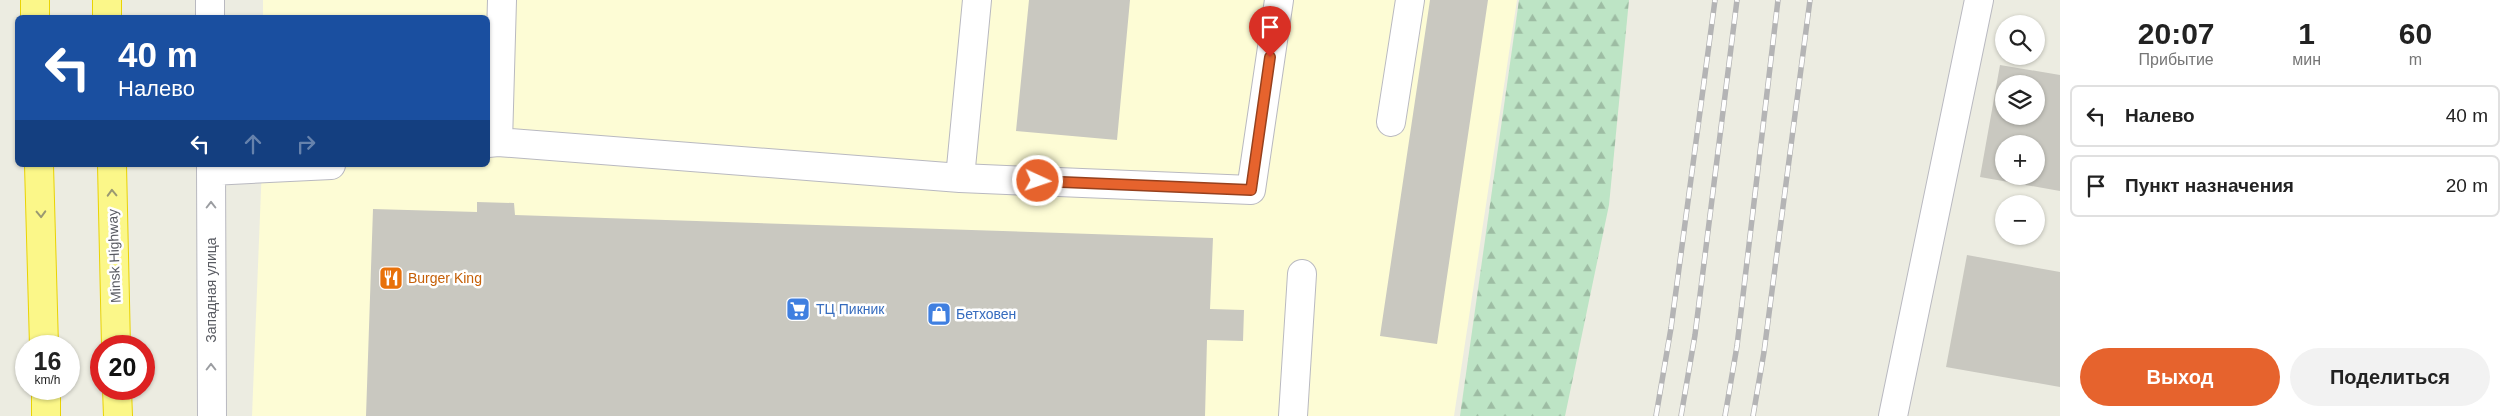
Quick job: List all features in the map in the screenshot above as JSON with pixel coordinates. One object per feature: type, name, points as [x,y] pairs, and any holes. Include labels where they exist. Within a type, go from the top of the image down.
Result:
[{"type":"highway","points":[[35,0],[35,15]]},
{"type":"highway","points":[[107,0],[107,15]]},
{"type":"highway","points":[[40,167],[44,335]]},
{"type":"highway","name":"Minsk Highway","points":[[112,167],[116,335]]},
{"type":"highway","points":[[46,400],[46,416]]},
{"type":"highway","points":[[117,400],[118,416]]},
{"type":"street","points":[[210,0],[210,15]]},
{"type":"street","points":[[502,0],[493,143],[960,178],[1251,190],[1279,0]]},
{"type":"street","points":[[960,178],[977,0]]},
{"type":"street","points":[[1391,122],[1410,0]]},
{"type":"street","points":[[1893,416],[1979,0]]},
{"type":"street","points":[[210,168],[250,167]]},
{"type":"street","name":"Западная улица","points":[[210,168],[212,416]]},
{"type":"street","points":[[1293,416],[1302,274]]},
{"type":"shaded area","points":[[263,0],[1517,0],[1454,416],[252,416],[262,167],[490,167],[490,15],[263,15]]},
{"type":"green space","points":[[1519,0],[1629,0],[1609,205],[1565,416],[1460,416]]},
{"type":"building","points":[[1029,0],[1130,0],[1117,140],[1016,131]]},
{"type":"building","points":[[1430,0],[1488,0],[1437,344],[1380,336]]},
{"type":"building","points":[[2000,65],[2060,75],[2060,191],[2026,185],[2045,185],[2045,135],[1995,135],[1995,180],[1980,177],[1995,93],[1995,125],[2045,125],[2045,75],[1998,75]]},
{"type":"building","name":"ТЦ Пикник","points":[[477,202],[514,203],[515,215],[1213,238],[1210,309],[1244,310],[1243,341],[1207,340],[1205,416],[366,416],[373,209],[477,212]]},
{"type":"building","points":[[1967,255],[2060,272],[2060,387],[1946,367]]},
{"type":"railway","points":[[1656,416],[1671,328],[1715,0]]},
{"type":"railway","points":[[1681,416],[1695,335],[1737,0]]},
{"type":"railway","points":[[1725,416],[1737,346],[1778,0]]},
{"type":"railway","points":[[1753,416],[1764,352],[1810,0]]},
{"type":"place","name":"Burger King","points":[[391,278]]},
{"type":"place","name":"ТЦ Пикник","points":[[798,309]]},
{"type":"place","name":"Бетховен","points":[[939,314]]},
{"type":"route","points":[[1038,181],[1251,190],[1270,57]]}]
